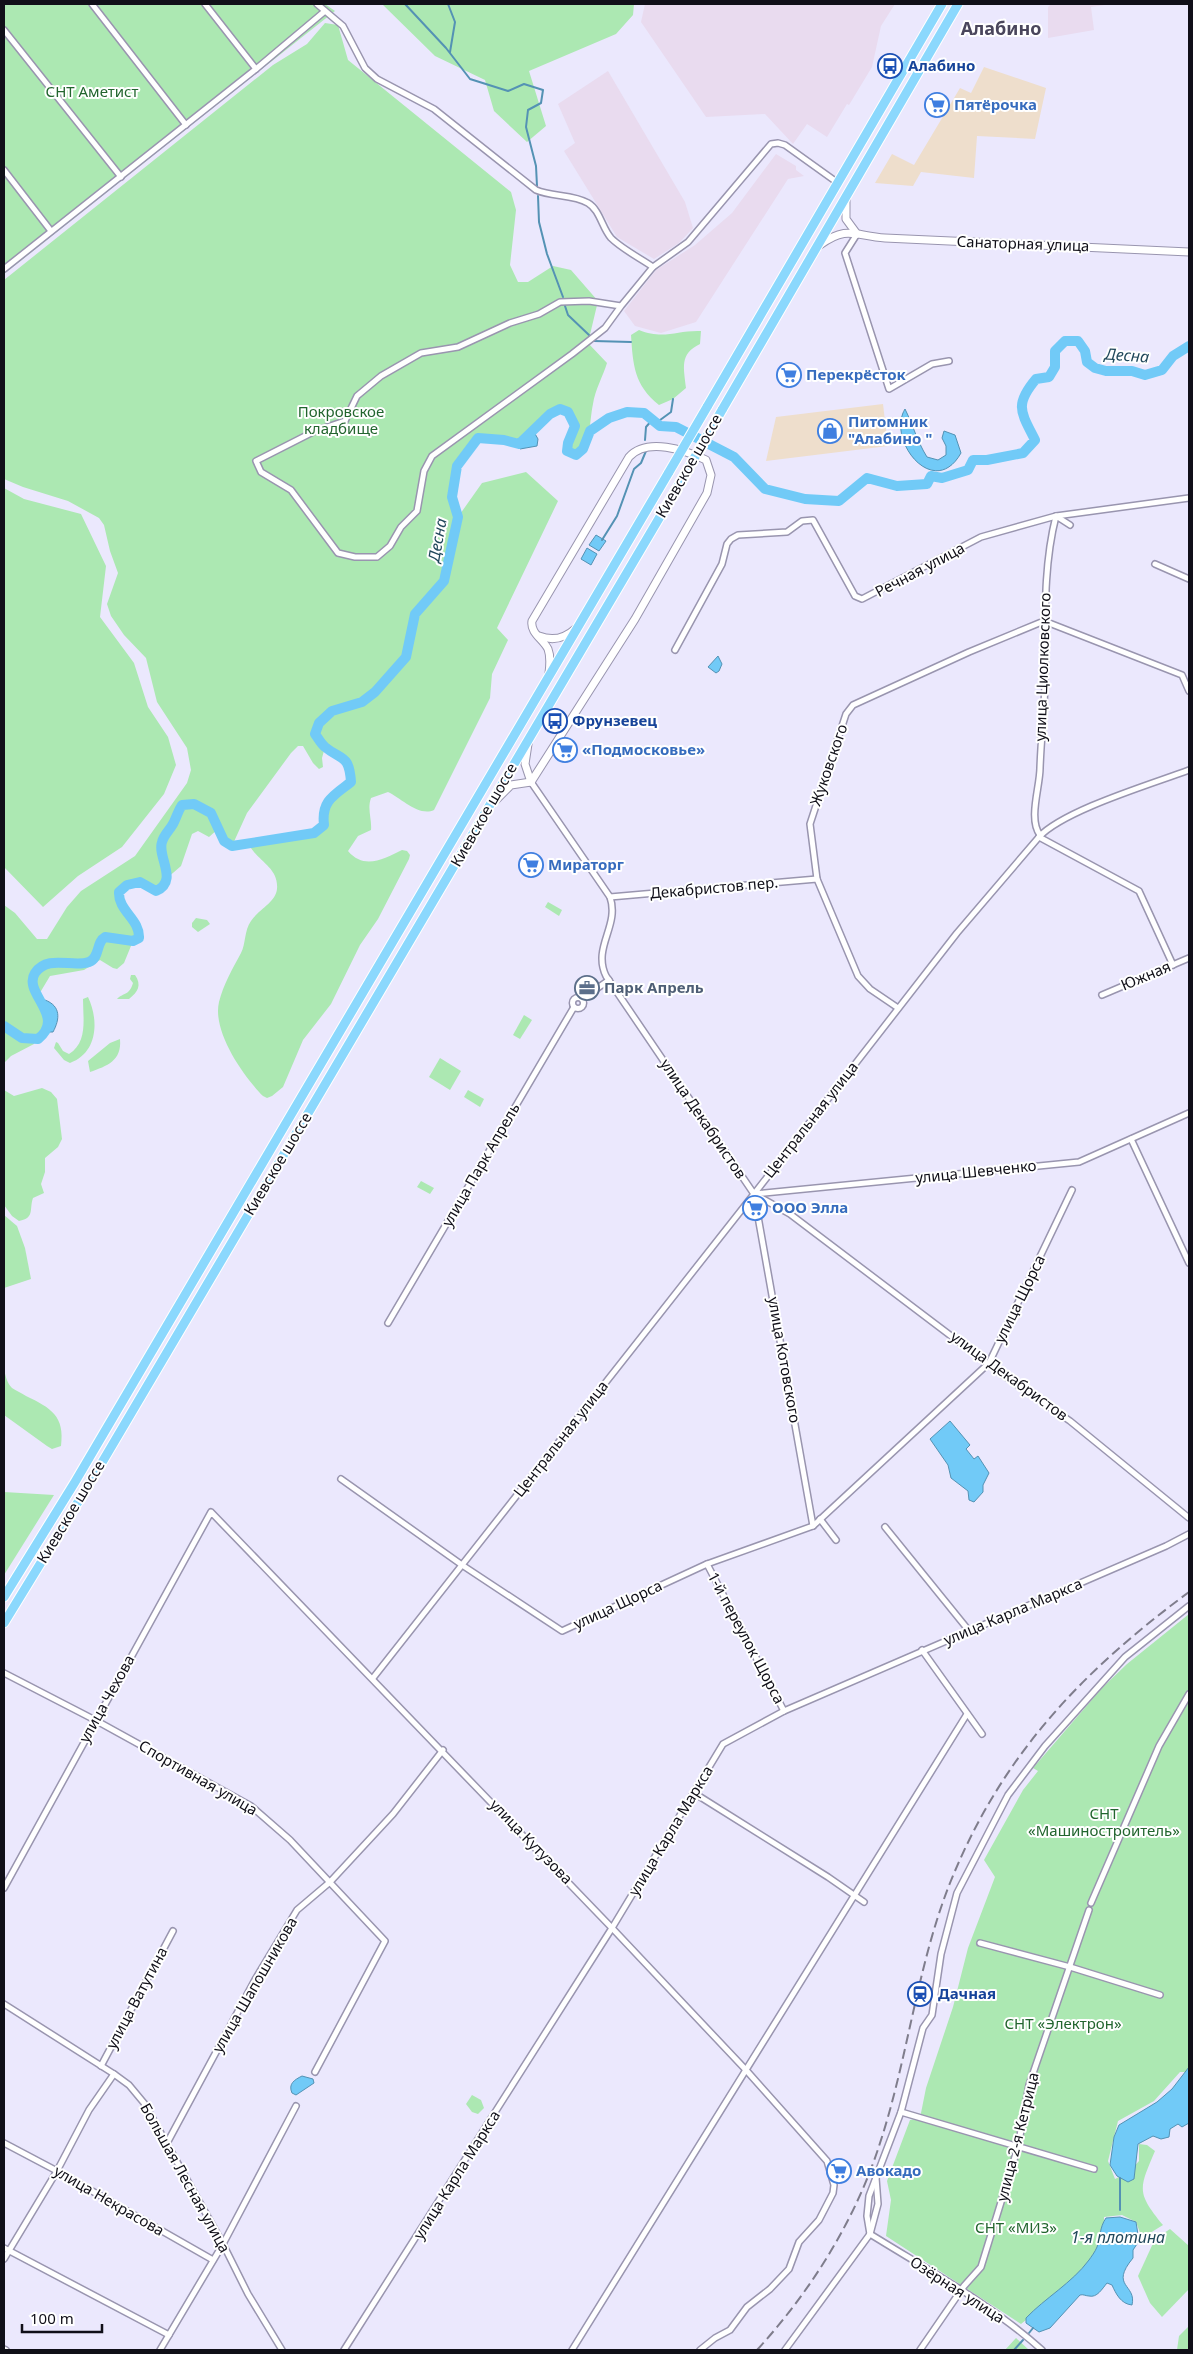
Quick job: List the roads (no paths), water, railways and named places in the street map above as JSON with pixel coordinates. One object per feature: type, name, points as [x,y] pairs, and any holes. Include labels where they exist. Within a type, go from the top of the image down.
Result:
[{"type":"highway","name":"Киевское шоссе","points":[[4,1597],[75,1482],[579,626],[942,4]]},
{"type":"highway","name":"Киевское шоссе","points":[[4,1623],[97,1471],[684,476],[958,4]]},
{"type":"street","points":[[92,4],[186,125]]},
{"type":"street","points":[[204,4],[256,69]]},
{"type":"street","points":[[317,4],[343,26],[365,68],[377,79],[434,109],[536,190],[548,195],[576,198],[592,206],[612,239],[652,267]]},
{"type":"street","points":[[4,269],[256,69],[324,10]]},
{"type":"street","points":[[4,30],[121,176]]},
{"type":"street","points":[[621,306],[590,301],[560,302],[538,314],[510,322],[458,347],[421,354],[380,376],[357,396],[345,422],[315,431],[256,461],[261,472],[290,490],[338,553],[355,557],[377,557],[390,546],[401,527],[416,511],[424,471],[432,456],[579,349],[604,328],[652,267],[688,242],[771,144],[785,145],[838,183]]},
{"type":"street","points":[[4,170],[51,231]]},
{"type":"street","points":[[846,196],[846,220],[857,234],[845,253],[889,388],[932,364],[948,361]]},
{"type":"street","name":"Санаторная улица","points":[[818,246],[839,233],[885,238],[1189,252]]},
{"type":"street","points":[[487,810],[510,786],[531,782],[635,619],[707,493],[711,474],[706,460],[677,450],[656,447],[640,448],[631,454],[532,619],[531,627],[550,655],[548,677]]},
{"type":"street","name":"Речная улица","points":[[675,650],[722,564],[727,544],[738,535],[787,532],[802,521],[814,520],[856,596],[862,599],[981,537],[1056,516],[1189,498]]},
{"type":"street","points":[[1056,516],[1070,525]]},
{"type":"street","name":"улица Циолковского","points":[[1040,836],[1036,830],[1035,814],[1040,778],[1045,684],[1044,621],[1050,541],[1056,516]]},
{"type":"street","points":[[1155,564],[1189,579]]},
{"type":"street","points":[[1044,621],[1182,675],[1189,691]]},
{"type":"street","name":"Жуковского","points":[[898,1008],[870,988],[858,976],[818,879],[810,824],[846,714],[852,705],[969,652],[1044,621]]},
{"type":"street","points":[[538,636],[550,639],[562,637],[579,626]]},
{"type":"street","points":[[532,732],[525,758],[526,770],[531,782],[610,896]]},
{"type":"street","points":[[526,770],[533,774],[537,772]]},
{"type":"street","name":"Центральная улица","points":[[373,1678],[957,933],[1040,836],[1054,824],[1090,807],[1189,770]]},
{"type":"street","points":[[1040,836],[1139,891],[1173,965]]},
{"type":"street","name":"Декабристов пер.","points":[[610,896],[818,879]]},
{"type":"street","name":"улица Декабристов","points":[[610,896],[613,916],[601,960],[609,980],[754,1194],[790,1214],[1000,1373],[1070,1421],[1189,1518]]},
{"type":"street","name":"Южная","points":[[1102,994],[1189,958]]},
{"type":"street","name":"улица Парк Апрель","points":[[388,1322],[574,1007],[573,999],[577,997],[582,1000],[609,980]]},
{"type":"street","name":"улица Шевченко","points":[[754,1194],[1079,1162],[1189,1113]]},
{"type":"street","points":[[1131,1139],[1189,1263]]},
{"type":"street","name":"улица Щорса","points":[[341,1479],[462,1565],[562,1631],[707,1564],[813,1526],[989,1363],[1072,1190]]},
{"type":"street","name":"улица Котовского","points":[[754,1194],[813,1526]]},
{"type":"street","name":"улица Кутузова","points":[[211,1512],[443,1750],[612,1928],[746,2070],[827,2161],[834,2185],[827,2209],[798,2242],[789,2269],[770,2289],[747,2307],[730,2330],[715,2338],[700,2350]]},
{"type":"street","name":"улица Чехова","points":[[4,1888],[211,1512]]},
{"type":"street","points":[[820,1519],[836,1540]]},
{"type":"street","points":[[885,1527],[970,1632]]},
{"type":"street","name":"улица Карла Маркса","points":[[344,2350],[612,1928],[723,1744],[784,1711],[922,1650],[970,1632],[1166,1546],[1189,1534]]},
{"type":"street","name":"1-й переулок Щорса","points":[[707,1564],[784,1711]]},
{"type":"street","points":[[870,2234],[867,2205],[901,2112],[920,2036],[934,2006],[941,1954],[957,1893],[1008,1796],[1044,1746],[1125,1658],[1189,1606]]},
{"type":"street","points":[[922,1650],[982,1734]]},
{"type":"street","name":"Спортивная улица","points":[[4,1672],[251,1806],[290,1840],[385,1941],[315,2072]]},
{"type":"street","points":[[1091,1903],[1160,1746],[1189,1694]]},
{"type":"street","points":[[572,2350],[853,1894],[968,1714]]},
{"type":"street","name":"улица Шапошникова","points":[[166,2145],[256,1978],[297,1910],[330,1882],[392,1814],[443,1750]]},
{"type":"street","points":[[694,1793],[864,1902]]},
{"type":"street","name":"улица 2-я Кетрица","points":[[920,2350],[961,2291],[981,2267],[1018,2147],[1029,2084],[1089,1910]]},
{"type":"street","name":"улица Ватутина","points":[[101,2066],[173,1931]]},
{"type":"street","points":[[980,1943],[1070,1967],[1160,1995]]},
{"type":"street","name":"Большая Лесная улица","points":[[4,2004],[114,2074],[129,2085],[144,2103],[223,2244],[248,2294],[282,2350]]},
{"type":"street","points":[[4,2259],[6,2249],[56,2170],[90,2110],[114,2074]]},
{"type":"street","points":[[160,2350],[223,2244],[296,2106]]},
{"type":"street","points":[[901,2112],[1094,2170]]},
{"type":"street","name":"улица Некрасова","points":[[4,2143],[56,2170],[213,2260]]},
{"type":"street","points":[[785,2350],[870,2234],[878,2204],[876,2178]]},
{"type":"street","name":"Озёрная улица","points":[[870,2234],[961,2291],[1016,2329],[1042,2350]]},
{"type":"street","points":[[6,2249],[169,2335]]},
{"type":"water","points":[[905,409],[927,457],[938,460],[946,455],[946,446],[942,438],[944,431],[955,435],[961,453],[950,466],[938,471],[926,468],[916,461],[907,449],[902,436],[901,422]]},
{"type":"water","points":[[534,432],[538,439],[537,446],[520,449],[519,444]]},
{"type":"water","points":[[596,535],[606,541],[599,551],[589,545]]},
{"type":"water","points":[[587,548],[597,554],[591,565],[581,559]]},
{"type":"water","points":[[718,656],[722,664],[716,673],[708,667]]},
{"type":"water","points":[[45,1000],[54,1006],[58,1013],[53,1032],[45,1032],[47,1019],[41,1001]]},
{"type":"water","points":[[950,1421],[970,1445],[966,1449],[974,1459],[978,1456],[989,1473],[983,1485],[983,1492],[974,1502],[969,1500],[968,1491],[951,1478],[948,1465],[930,1439]]},
{"type":"water","points":[[1189,2067],[1189,2123],[1182,2127],[1178,2124],[1170,2129],[1169,2137],[1161,2139],[1153,2136],[1138,2144],[1134,2179],[1128,2182],[1117,2176],[1110,2165],[1114,2137],[1119,2125],[1157,2102],[1172,2089]]},
{"type":"water","points":[[302,2076],[313,2079],[314,2083],[296,2095],[292,2093],[291,2085]]},
{"type":"water","name":"1-я плотина","points":[[1120,2217],[1136,2222],[1139,2241],[1133,2250],[1133,2258],[1123,2275],[1123,2280],[1131,2293],[1132,2305],[1122,2301],[1112,2285],[1107,2283],[1094,2296],[1080,2295],[1050,2328],[1039,2332],[1026,2323],[1026,2318],[1075,2276],[1089,2260],[1097,2247],[1102,2225],[1106,2218]]},
{"type":"waterway","points":[[405,4],[446,48],[470,79],[508,91],[524,84],[543,90],[541,103],[528,110],[526,127],[536,166],[537,186]]},
{"type":"waterway","points":[[448,4],[455,22],[450,52]]},
{"type":"waterway","points":[[538,196],[539,222],[547,254],[563,297]]},
{"type":"waterway","points":[[565,306],[568,315],[589,335]]},
{"type":"waterway","points":[[594,341],[631,342]]},
{"type":"waterway","name":"Десна","points":[[4,1026],[22,1038],[38,1039],[46,1030],[48,1022],[46,1013],[34,989],[33,981],[35,973],[40,967],[54,963],[76,964],[89,962],[95,957],[100,942],[105,937],[133,941],[139,938],[136,925],[122,905],[119,892],[127,885],[140,882],[156,891],[163,887],[167,875],[162,855],[162,842],[164,836],[173,825],[182,805],[194,804],[211,813],[224,841],[232,846],[314,833],[324,825],[325,810],[330,799],[351,782],[350,773],[344,759],[324,746],[315,734],[319,723],[332,711],[362,702],[375,692],[406,657],[415,614],[444,581],[458,517],[452,497],[457,466],[478,438],[504,440],[519,444],[550,414],[560,409],[568,412],[575,426],[567,451],[576,455],[583,449],[590,431],[609,418],[627,412],[644,413],[660,426],[676,427],[734,457],[765,489],[805,499],[839,501],[867,478],[897,486],[927,484],[931,476],[942,478],[968,470],[973,460],[987,460],[1023,453],[1035,440],[1023,415],[1022,402],[1036,379],[1049,377],[1055,367],[1055,351],[1065,341],[1078,341],[1085,351],[1087,362],[1095,368],[1106,371],[1132,371],[1145,375],[1162,370],[1173,356],[1189,346]]},
{"type":"waterway","points":[[656,423],[671,412],[673,399]]},
{"type":"waterway","points":[[645,440],[646,427],[652,420]]},
{"type":"waterway","points":[[602,540],[617,516],[634,469],[641,463],[646,451]]},
{"type":"waterway","points":[[1189,1903],[1189,1921]]},
{"type":"waterway","points":[[1120,2178],[1120,2210]]},
{"type":"waterway","points":[[1029,2333],[1033,2328]]},
{"type":"waterway","points":[[1014,2350],[1023,2340]]},
{"type":"railway","points":[[757,2350],[796,2303],[830,2253],[845,2226],[870,2171],[890,2111],[929,1947],[950,1883],[970,1837],[994,1795],[1020,1756],[1048,1720],[1113,1653],[1189,1592]]},
{"type":"place","name":"Алабино","points":[[890,66]]},
{"type":"place","name":"Пятёрочка","points":[[937,105]]},
{"type":"place","name":"Перекрёсток","points":[[789,375]]},
{"type":"place","name":"Питомник \"Алабино \"","points":[[830,431]]},
{"type":"place","name":"Фрунзевец","points":[[555,721]]},
{"type":"place","name":"«Подмосковье»","points":[[565,750]]},
{"type":"place","name":"Мираторг","points":[[531,865]]},
{"type":"place","name":"Парк Апрель","points":[[587,988]]},
{"type":"place","name":"ООО Элла","points":[[755,1208]]},
{"type":"place","name":"Дачная","points":[[920,1994]]},
{"type":"place","name":"Авокадо","points":[[839,2171]]},
{"type":"district","name":"Алабино","points":[[1001,29]]},
{"type":"park label","name":"СНТ Аметист","points":[[92,92]]},
{"type":"park label","name":"Покровское кладбище","points":[[341,420]]},
{"type":"park label","name":"СНТ «Машиностроитель»","points":[[1104,1822]]},
{"type":"park label","name":"СНТ «Электрон»","points":[[1063,2024]]},
{"type":"park label","name":"СНТ «МИЗ»","points":[[1016,2228]]}]
